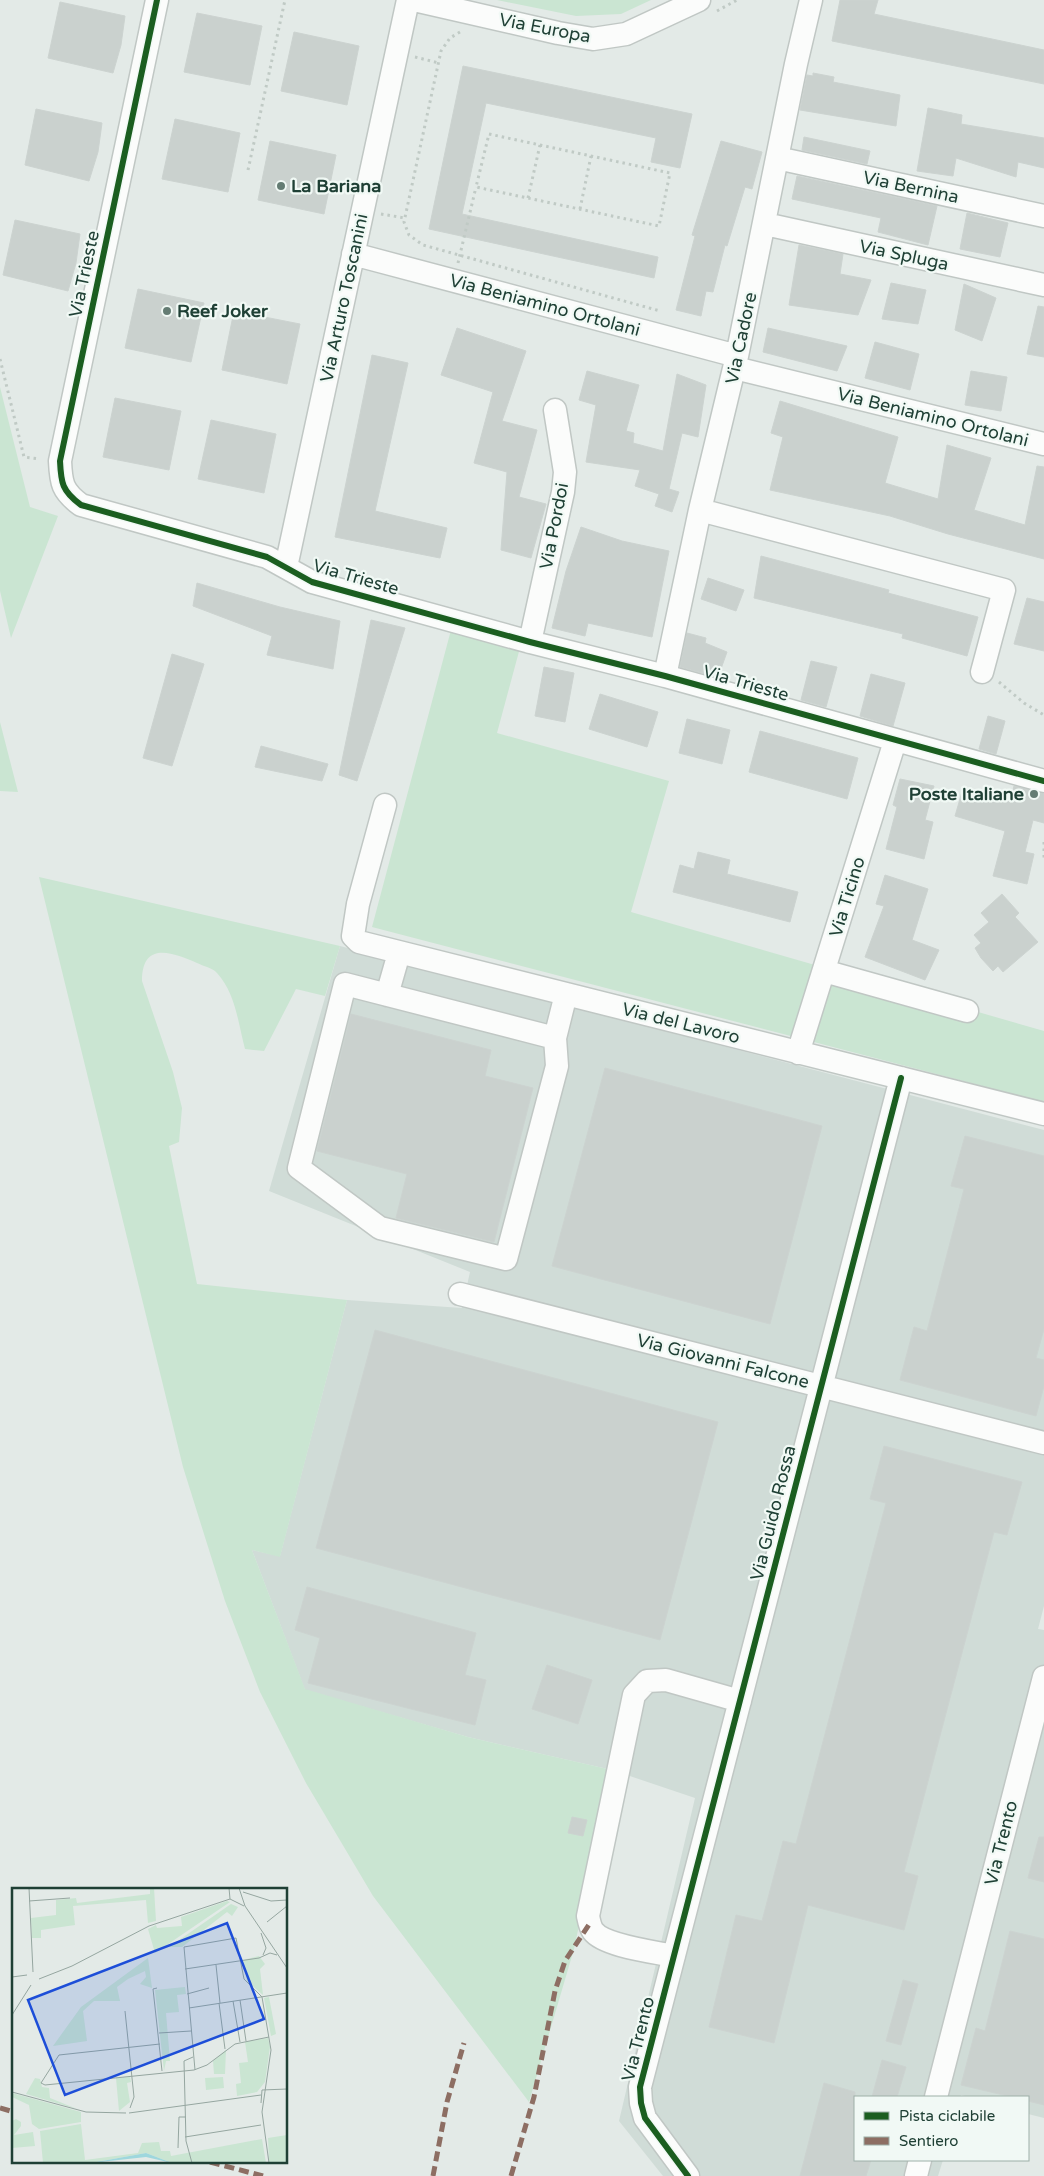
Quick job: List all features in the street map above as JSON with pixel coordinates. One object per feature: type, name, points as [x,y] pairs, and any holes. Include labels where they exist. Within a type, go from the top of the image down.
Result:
[{"type":"street","name":"Via Trieste","points":[[157,0],[60,461],[61,479],[68,495],[80,504],[267,556],[312,582],[530,642],[664,676],[1044,781]]},
{"type":"street","name":"Via Arturo Toscanini","points":[[286,567],[408,0]]},
{"type":"street","name":"Via Europa","points":[[414,0],[558,33],[593,39],[626,34],[704,8]]},
{"type":"street","name":"Via Cadore","points":[[664,676],[700,510],[736,362],[811,0]]},
{"type":"street","name":"Via Bernina","points":[[777,158],[1044,216]]},
{"type":"street","name":"Via Spluga","points":[[765,224],[1044,285]]},
{"type":"street","name":"Via Beniamino Ortolani","points":[[353,254],[454,280],[736,362],[1044,444]]},
{"type":"street","name":"Via Pordoi","points":[[530,642],[563,492],[565,472],[555,410]]},
{"type":"street","points":[[700,510],[1004,590],[982,672]]},
{"type":"street","name":"Via Ticino","points":[[798,1053],[895,741]]},
{"type":"street","name":"Via del Lavoro","points":[[385,805],[358,904],[353,936],[358,942],[1044,1114]]},
{"type":"street","points":[[387,995],[399,953]]},
{"type":"street","points":[[824,971],[967,1011]]},
{"type":"street","points":[[555,1038],[345,984],[299,1168],[380,1228],[506,1259],[557,1066],[555,1038],[566,994]]},
{"type":"street","name":"Via Guido Rossa","points":[[674,1956],[901,1078]]},
{"type":"street","name":"Via Giovanni Falcone","points":[[460,1294],[1044,1443]]},
{"type":"street","name":"Via Trento","points":[[936,2096],[1044,1677]]},
{"type":"street","points":[[674,1956],[605,1940],[593,1932],[588,1916],[634,1695],[646,1681],[666,1680],[740,1701]]},
{"type":"street","name":"Via Trento","points":[[674,1956],[640,2087],[645,2118],[688,2176]]},
{"type":"street","points":[[916,2176],[920,2161]]},
{"type":"path","points":[[248,170],[285,0]]},
{"type":"path","points":[[704,8],[737,0]]},
{"type":"path","points":[[462,32],[450,38],[442,51],[439,62],[404,222],[409,235],[423,245],[660,311]]},
{"type":"path","points":[[408,56],[439,62]]},
{"type":"path","points":[[454,280],[476,187],[489,134],[670,173],[659,226],[476,187]]},
{"type":"path","points":[[528,198],[540,145]]},
{"type":"path","points":[[580,209],[591,156]]},
{"type":"path","points":[[374,213],[405,218]]},
{"type":"path","points":[[0,359],[24,457],[60,461]]},
{"type":"path","points":[[982,672],[992,676],[1024,703],[1044,715]]},
{"type":"path","points":[[1044,842],[1044,858]]},
{"type":"shaded area","points":[[340,946],[1044,1130],[1044,1606],[1038,1629],[1044,1630],[1044,2118],[1029,2114],[1029,2096],[854,2096],[854,2161],[943,2161],[938,2176],[663,2176],[619,2121],[695,1798],[612,1770],[468,1737],[305,1690],[252,1550],[280,1556],[347,1300],[462,1308],[470,1272],[269,1191]]},
{"type":"green space","points":[[497,0],[651,0],[621,14],[576,16]]},
{"type":"green space","points":[[0,387],[30,507],[58,516],[11,638],[0,591]]},
{"type":"green space","points":[[451,630],[521,644],[497,733],[669,781],[631,912],[1044,1031],[1044,1102],[372,927]]},
{"type":"green space","points":[[0,722],[18,792],[0,791]]},
{"type":"green space","points":[[39,877],[340,946],[325,996],[296,989],[264,1051],[245,1049],[232,999],[223,981],[213,970],[169,953],[160,953],[153,955],[147,960],[143,968],[142,981],[173,1072],[182,1108],[179,1142],[169,1146],[197,1284],[347,1300],[280,1557],[252,1550],[305,1689],[468,1737],[612,1770],[574,1949],[529,2102],[373,1896],[306,1783],[260,1692],[225,1601],[183,1467]]},
{"type":"building","points":[[840,0],[878,0],[874,14],[1044,50],[1044,84],[832,41]]},
{"type":"building","points":[[60,2],[125,16],[121,45],[113,73],[48,58]]},
{"type":"building","points":[[197,13],[262,26],[250,85],[184,72]]},
{"type":"building","points":[[294,32],[359,46],[347,105],[281,91]]},
{"type":"building","points":[[463,66],[692,114],[680,168],[651,162],[656,138],[486,103],[462,214],[658,257],[654,278],[429,229]]},
{"type":"building","points":[[813,73],[834,77],[833,82],[900,95],[896,126],[800,110],[807,75],[813,76]]},
{"type":"building","points":[[928,108],[962,115],[961,124],[1044,138],[1044,168],[1018,162],[1016,177],[956,158],[953,176],[917,171]]},
{"type":"building","points":[[36,109],[102,123],[98,152],[89,181],[25,165]]},
{"type":"building","points":[[175,119],[240,133],[228,192],[162,179]]},
{"type":"building","points":[[804,137],[870,151],[867,164],[802,150]]},
{"type":"building","points":[[270,141],[336,155],[324,214],[258,200]]},
{"type":"building","points":[[721,141],[762,152],[752,189],[745,187],[727,246],[725,245],[713,292],[706,291],[701,316],[676,310],[695,236],[692,235]]},
{"type":"building","points":[[797,176],[937,206],[928,245],[878,232],[881,218],[792,199]]},
{"type":"building","points":[[967,213],[1008,223],[1000,257],[960,249]]},
{"type":"building","points":[[15,220],[80,234],[76,263],[68,291],[3,275]]},
{"type":"building","points":[[799,245],[843,254],[840,274],[871,280],[858,315],[789,305]]},
{"type":"building","points":[[891,283],[926,290],[918,324],[882,319]]},
{"type":"building","points":[[964,284],[996,298],[982,341],[955,330]]},
{"type":"building","points":[[138,289],[204,303],[191,362],[125,348]]},
{"type":"building","points":[[1038,306],[1044,307],[1044,357],[1027,354]]},
{"type":"building","points":[[234,311],[300,324],[287,384],[222,370]]},
{"type":"building","points":[[457,328],[526,351],[502,421],[537,430],[519,497],[546,504],[531,558],[501,550],[507,472],[474,463],[493,392],[441,375]]},
{"type":"building","points":[[768,328],[847,346],[837,371],[763,352]]},
{"type":"building","points":[[875,342],[919,354],[910,390],[865,378]]},
{"type":"building","points":[[372,355],[408,363],[375,511],[447,528],[440,558],[335,537]]},
{"type":"building","points":[[587,371],[639,385],[626,431],[634,433],[633,443],[663,451],[677,374],[706,385],[698,437],[682,433],[669,489],[679,492],[672,512],[655,506],[659,494],[635,486],[640,470],[586,462],[596,405],[579,400]]},
{"type":"building","points":[[971,371],[1007,377],[1001,411],[965,405]]},
{"type":"building","points":[[115,398],[181,411],[169,470],[103,457]]},
{"type":"building","points":[[780,401],[898,437],[885,483],[938,499],[947,445],[991,458],[974,510],[1025,525],[1037,466],[1044,467],[1044,559],[948,534],[890,516],[770,490],[783,437],[771,433]]},
{"type":"building","points":[[211,420],[276,434],[264,493],[198,479]]},
{"type":"building","points":[[581,527],[622,541],[669,551],[652,637],[588,623],[585,636],[552,628],[566,571]]},
{"type":"building","points":[[761,556],[889,590],[888,593],[978,617],[967,656],[902,638],[903,634],[754,598]]},
{"type":"building","points":[[708,578],[744,590],[736,611],[701,599]]},
{"type":"building","points":[[197,583],[280,607],[340,621],[333,669],[267,655],[272,636],[193,606]]},
{"type":"building","points":[[1027,598],[1044,602],[1044,651],[1014,644]]},
{"type":"building","points":[[371,620],[405,628],[357,781],[339,775]]},
{"type":"building","points":[[687,633],[706,638],[705,643],[727,652],[718,677],[680,667]]},
{"type":"building","points":[[172,654],[204,664],[172,766],[143,758]]},
{"type":"building","points":[[811,661],[837,667],[826,707],[801,700]]},
{"type":"building","points":[[544,667],[574,673],[565,722],[535,716]]},
{"type":"building","points":[[871,674],[905,683],[893,726],[860,716]]},
{"type":"building","points":[[600,694],[658,712],[647,747],[589,729]]},
{"type":"building","points":[[988,716],[1005,721],[996,754],[979,749]]},
{"type":"building","points":[[687,719],[730,730],[722,764],[679,753]]},
{"type":"building","points":[[760,731],[858,758],[847,799],[749,772]]},
{"type":"building","points":[[261,746],[328,764],[322,781],[255,767]]},
{"type":"building","points":[[900,779],[934,786],[925,820],[933,822],[924,859],[886,849],[897,807],[893,805]]},
{"type":"building","points":[[1014,786],[1044,794],[1044,823],[1033,820],[1025,852],[1034,854],[1027,884],[993,876],[1005,831],[955,816],[962,792],[974,795],[975,792],[1010,802]]},
{"type":"building","points":[[698,852],[730,860],[727,874],[798,892],[790,922],[673,892],[680,865],[694,869]]},
{"type":"building","points":[[885,875],[928,889],[912,940],[939,950],[925,980],[865,957],[884,906],[876,904]]},
{"type":"building","points":[[1002,894],[1019,913],[1015,917],[1038,942],[1003,972],[998,966],[993,971],[981,958],[975,948],[981,943],[974,935],[989,922],[981,913]]},
{"type":"building","points":[[351,1014],[491,1050],[485,1076],[533,1088],[494,1242],[396,1218],[407,1174],[317,1151]]},
{"type":"building","points":[[605,1068],[822,1126],[770,1324],[552,1266]]},
{"type":"building","points":[[965,1136],[1044,1156],[1044,1329],[1036,1358],[1044,1360],[1044,1386],[1036,1416],[900,1380],[914,1327],[927,1331],[964,1189],[951,1186]]},
{"type":"building","points":[[375,1330],[718,1422],[660,1640],[316,1548]]},
{"type":"building","points":[[884,1446],[1022,1482],[1007,1535],[994,1532],[904,1872],[918,1876],[904,1930],[808,1905],[774,2043],[709,2027],[736,1915],[762,1921],[783,1841],[796,1844],[886,1503],[870,1499]]},
{"type":"building","points":[[307,1587],[476,1633],[465,1675],[486,1680],[475,1725],[308,1683],[320,1638],[295,1630]]},
{"type":"building","points":[[547,1665],[592,1680],[578,1724],[532,1709]]},
{"type":"building","points":[[572,1817],[587,1820],[583,1836],[568,1833]]},
{"type":"building","points":[[1039,1837],[1044,1837],[1044,1882],[1028,1878]]},
{"type":"building","points":[[1010,1931],[1044,1939],[1044,2105],[1029,2101],[1029,2096],[1008,2096],[961,2085],[976,2028],[985,2031]]},
{"type":"building","points":[[903,1980],[918,1984],[901,2045],[886,2041]]},
{"type":"building","points":[[882,2060],[906,2067],[897,2096],[872,2096]]},
{"type":"building","points":[[824,2083],[855,2092],[854,2161],[871,2161],[866,2176],[800,2176]]},
{"type":"marked path","points":[[511,2176],[534,2097],[555,1991],[565,1961],[590,1923]]},
{"type":"marked path","points":[[433,2176],[447,2102],[464,2043]]},
{"type":"marked path","points":[[0,2108],[12,2111]]},
{"type":"marked path","points":[[218,2164],[263,2176]]},
{"type":"cycle path","points":[[157,0],[60,461],[62,481],[66,491],[75,500],[81,505],[267,557],[312,582],[530,642],[665,676],[1044,781]]},
{"type":"cycle path","points":[[688,2176],[645,2118],[641,2103],[640,2087],[901,1078]]},
{"type":"place","name":"La Bariana","points":[[281,186]]},
{"type":"place","name":"Reef Joker","points":[[167,311]]},
{"type":"place","name":"Poste Italiane","points":[[1034,794]]}]
